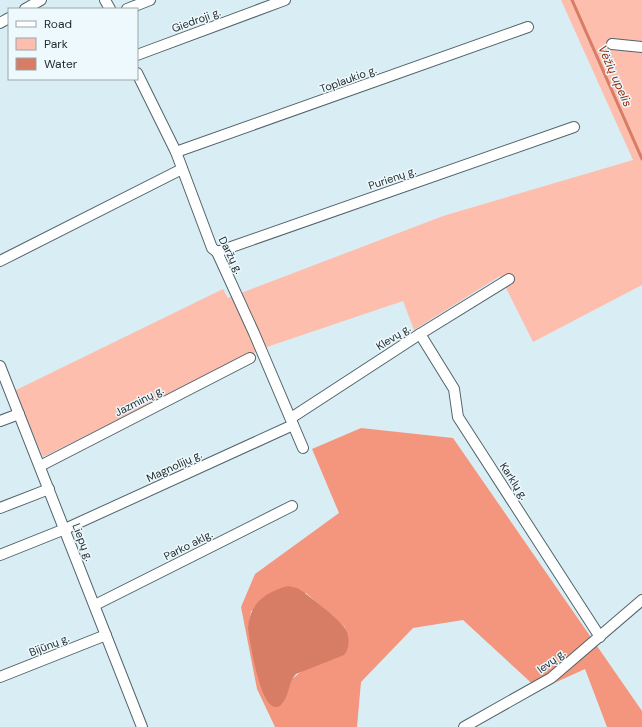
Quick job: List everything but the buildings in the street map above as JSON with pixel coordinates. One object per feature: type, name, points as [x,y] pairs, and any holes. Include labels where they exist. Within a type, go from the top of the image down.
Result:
[{"type":"street","points":[[27,8],[41,0]]},
{"type":"street","points":[[130,8],[150,0]]},
{"type":"street","name":"Giedroji g.","points":[[138,55],[285,0]]},
{"type":"street","name":"Toplaukio g.","points":[[176,152],[528,27]]},
{"type":"street","points":[[612,44],[642,47]]},
{"type":"street","name":"Daržų g.","points":[[138,75],[176,152],[212,248],[217,252],[303,448]]},
{"type":"street","name":"Purienų g.","points":[[217,252],[574,127]]},
{"type":"street","points":[[0,261],[182,169]]},
{"type":"street","name":"Klevų g.","points":[[292,421],[420,334],[509,279]]},
{"type":"street","name":"Karklų g.","points":[[420,334],[454,389],[458,417],[600,637]]},
{"type":"street","name":"Jazminų g.","points":[[40,466],[250,358]]},
{"type":"street","name":"Liepų g.","points":[[0,366],[142,727]]},
{"type":"street","points":[[0,421],[19,414]]},
{"type":"street","name":"Magnolijų g.","points":[[0,555],[65,529],[292,421]]},
{"type":"street","points":[[0,508],[49,489]]},
{"type":"street","name":"Parko aklg.","points":[[95,605],[292,506]]},
{"type":"street","name":"Ievų g.","points":[[464,727],[551,678],[642,600]]},
{"type":"street","name":"Bijūnų g.","points":[[0,677],[106,635]]},
{"type":"green space","points":[[561,0],[642,0],[642,285],[533,342],[500,276],[414,330],[403,301],[264,348],[241,293],[443,216],[633,160]]},
{"type":"green space","points":[[223,289],[228,298],[233,296],[258,351],[43,457],[14,391]]},
{"type":"shaded area","points":[[361,428],[453,438],[642,711],[642,727],[607,727],[585,669],[539,690],[463,620],[413,628],[361,682],[357,727],[275,727],[257,689],[241,607],[255,574],[339,513],[312,449]],"holes":[[[306,593],[345,627],[347,634],[292,679],[283,703],[279,706],[274,706],[248,629],[251,611]]]},
{"type":"water","points":[[288,586],[297,588],[337,619],[345,628],[349,642],[344,655],[296,674],[291,681],[284,702],[281,705],[274,707],[262,691],[254,662],[248,629],[249,620],[251,613],[260,600],[272,592]]},
{"type":"waterway","name":"Vėžių upelis","points":[[572,0],[642,159]]}]
